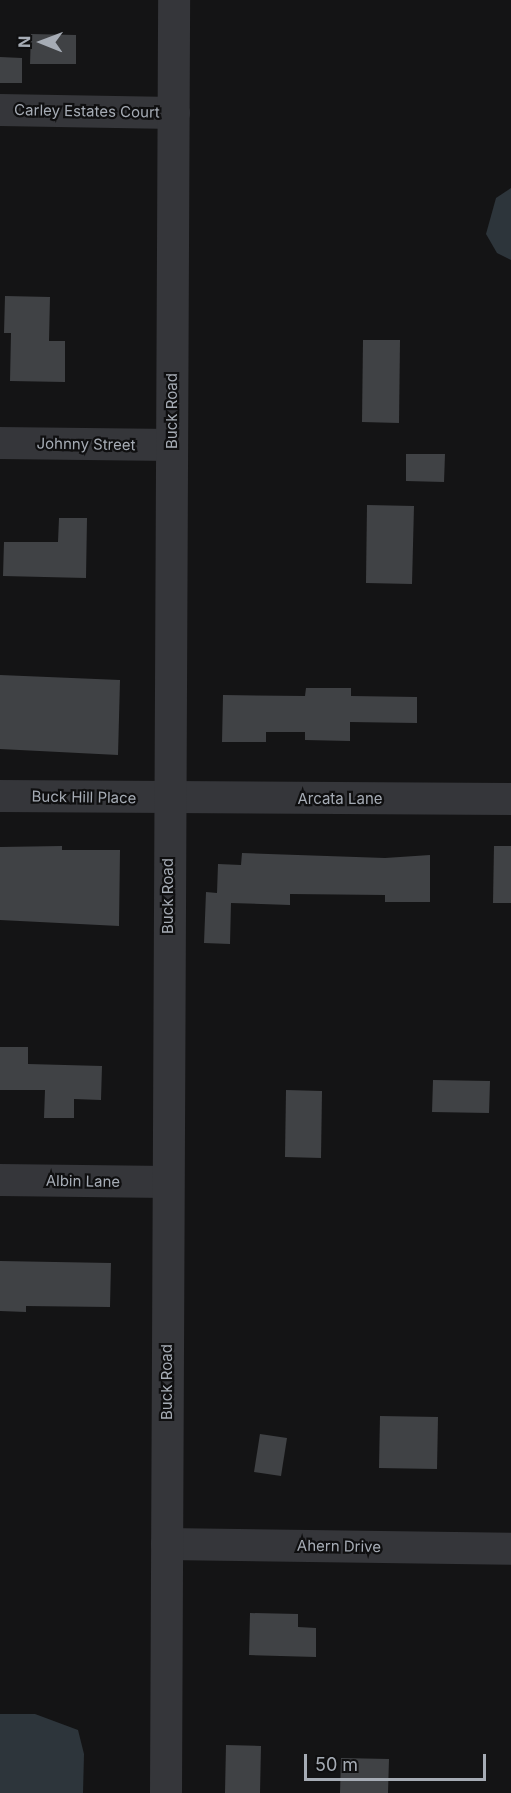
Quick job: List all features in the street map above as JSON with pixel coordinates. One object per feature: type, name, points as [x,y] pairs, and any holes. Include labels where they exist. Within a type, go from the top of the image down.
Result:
[{"type":"street","name":"Buck Road","points":[[166,1793],[174,0]]},
{"type":"street","name":"Carley Estates Court","points":[[0,110],[174,112]]},
{"type":"street","name":"Johnny Street","points":[[0,443],[172,445]]},
{"type":"street","name":"Buck Hill Place","points":[[0,796],[169,798]]},
{"type":"street","name":"Arcata Lane","points":[[169,798],[511,799]]},
{"type":"street","name":"Albin Lane","points":[[0,1180],[167,1182]]},
{"type":"street","name":"Ahern Drive","points":[[167,1544],[511,1549]]},
{"type":"shaded area","points":[[511,188],[511,260],[497,253],[486,234],[496,198]]},
{"type":"shaded area","points":[[0,1714],[35,1714],[78,1730],[84,1754],[83,1793],[0,1793]]},
{"type":"building","points":[[31,34],[76,35],[76,64],[30,64]]},
{"type":"building","points":[[0,57],[22,58],[22,83],[0,83]]},
{"type":"building","points":[[5,296],[50,297],[49,341],[65,341],[65,382],[10,381],[11,333],[4,333]]},
{"type":"building","points":[[363,340],[400,340],[399,423],[362,422]]},
{"type":"building","points":[[406,454],[445,454],[444,482],[406,481]]},
{"type":"building","points":[[367,505],[414,506],[412,584],[366,583]]},
{"type":"building","points":[[59,518],[87,518],[86,578],[3,576],[4,542],[58,542]]},
{"type":"building","points":[[0,675],[120,680],[118,755],[0,749]]},
{"type":"building","points":[[306,688],[351,688],[351,696],[417,697],[417,723],[350,722],[350,741],[305,740],[305,732],[266,732],[266,742],[222,742],[223,695],[305,696]]},
{"type":"building","points":[[62,846],[62,850],[120,850],[119,926],[0,920],[0,847]]},
{"type":"building","points":[[494,846],[511,846],[511,903],[493,903]]},
{"type":"building","points":[[242,853],[385,858],[430,855],[430,902],[385,902],[385,895],[290,894],[290,905],[231,903],[230,944],[204,943],[206,892],[217,893],[218,864],[241,865]]},
{"type":"building","points":[[0,1047],[28,1047],[28,1064],[102,1066],[101,1100],[74,1099],[74,1118],[44,1118],[45,1090],[0,1090]]},
{"type":"building","points":[[433,1080],[490,1081],[489,1113],[432,1112]]},
{"type":"building","points":[[286,1090],[322,1091],[321,1158],[285,1157]]},
{"type":"building","points":[[0,1261],[111,1263],[110,1307],[26,1306],[26,1312],[0,1311]]},
{"type":"building","points":[[380,1416],[438,1417],[437,1469],[379,1468]]},
{"type":"building","points":[[260,1434],[287,1438],[281,1476],[254,1472]]},
{"type":"building","points":[[250,1613],[298,1614],[298,1627],[316,1628],[316,1657],[249,1655]]},
{"type":"building","points":[[226,1745],[261,1746],[260,1793],[225,1793]]},
{"type":"building","points":[[341,1758],[389,1759],[388,1793],[340,1793]]}]
